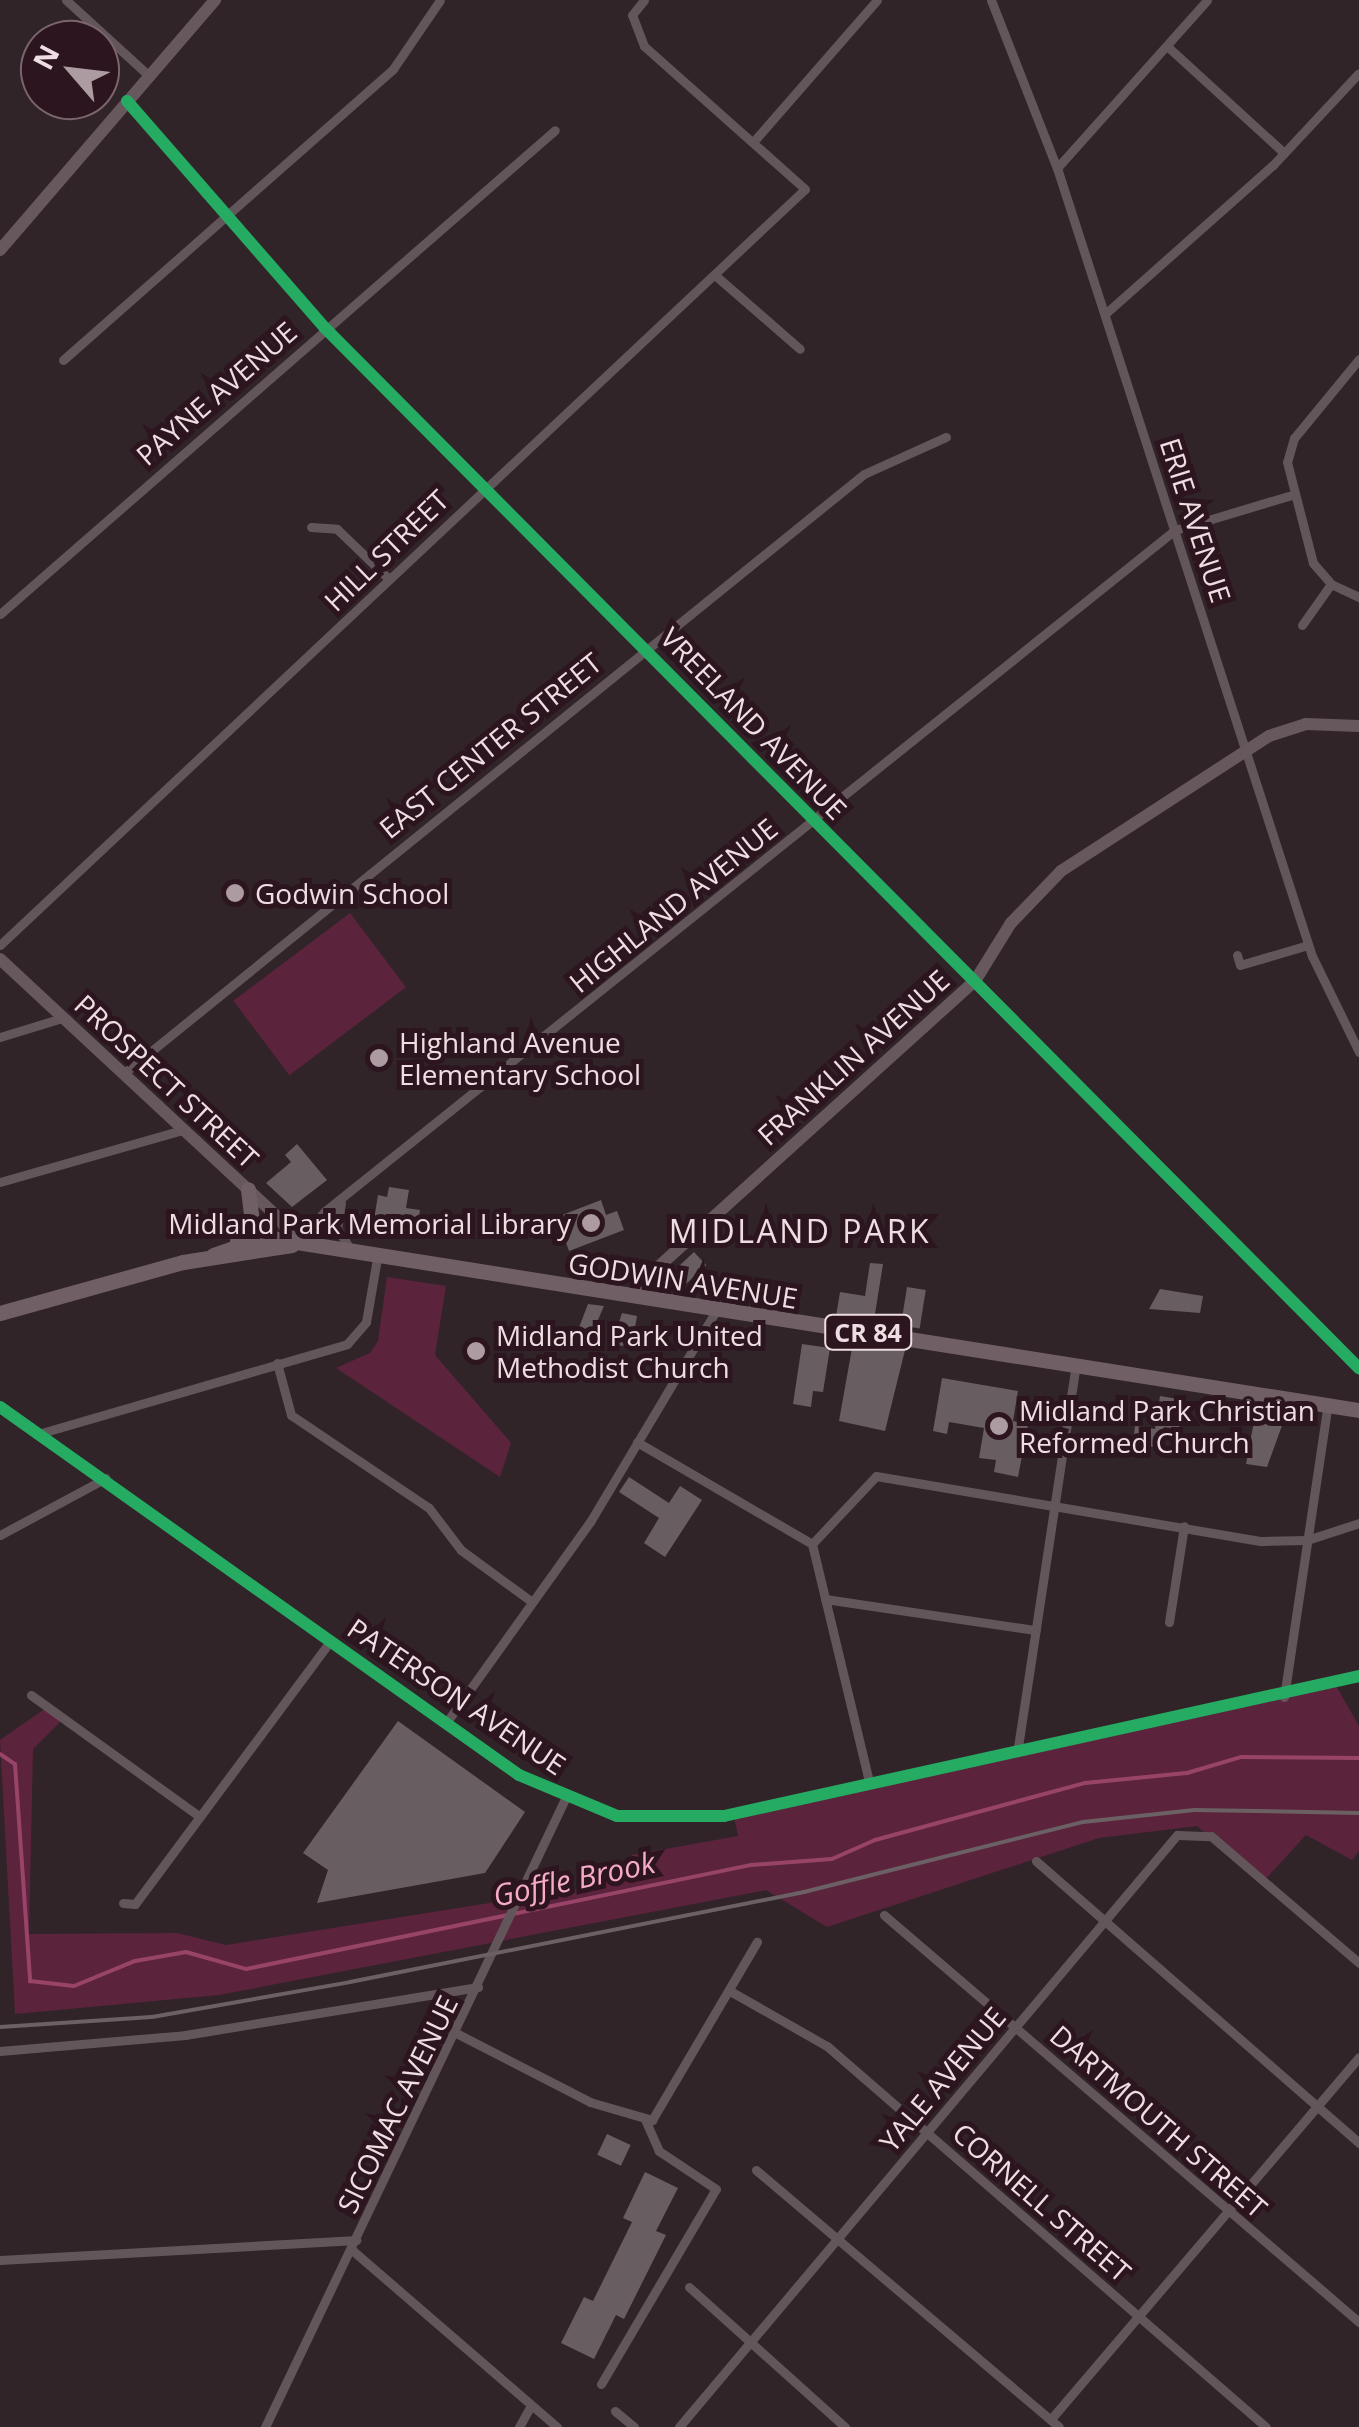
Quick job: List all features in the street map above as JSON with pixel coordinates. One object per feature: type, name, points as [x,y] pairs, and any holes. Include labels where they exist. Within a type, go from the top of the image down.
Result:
[{"type":"main road","points":[[234,1243],[252,1222],[248,1189]]},
{"type":"main road","name":"GODWIN AVENUE","points":[[213,1256],[234,1243],[265,1237],[377,1258],[1359,1410]]},
{"type":"main road","name":"GODWIN AVENUE","points":[[0,1313],[213,1256],[296,1244]]},
{"type":"street","points":[[66,0],[148,75]]},
{"type":"street","points":[[0,250],[215,0]]},
{"type":"street","points":[[62,360],[393,69],[440,0]]},
{"type":"street","points":[[644,0],[633,30],[708,104],[754,141],[877,0]]},
{"type":"street","name":"ERIE AVENUE","points":[[991,0],[1057,168],[1308,945],[1359,1052]]},
{"type":"street","points":[[1057,168],[1207,0]]},
{"type":"street","points":[[1168,47],[1284,153]]},
{"type":"street","points":[[1105,314],[1284,153],[1358,74]]},
{"type":"street","name":"VREELAND AVENUE","points":[[127,101],[325,328],[647,646],[812,822],[975,980],[1359,1368]]},
{"type":"street","name":"PAYNE AVENUE","points":[[0,614],[555,130]]},
{"type":"street","name":"HILL STREET","points":[[0,944],[805,189],[754,141]]},
{"type":"street","points":[[716,276],[800,349]]},
{"type":"street","points":[[1359,359],[1294,438],[1286,462],[1309,554],[1331,584],[1359,597]]},
{"type":"street","name":"EAST CENTER STREET","points":[[123,1074],[864,474],[946,437]]},
{"type":"street","points":[[1175,530],[1292,495]]},
{"type":"street","points":[[311,527],[337,529],[389,579]]},
{"type":"street","name":"HIGHLAND AVENUE","points":[[296,1244],[403,1152],[1175,530]]},
{"type":"street","points":[[1302,624],[1331,584]]},
{"type":"street","name":"FRANKLIN AVENUE","points":[[635,1297],[646,1278],[975,980],[1042,887],[1247,750],[1306,724],[1359,726]]},
{"type":"street","points":[[1237,956],[1240,966],[1308,945]]},
{"type":"street","name":"PROSPECT STREET","points":[[0,960],[248,1189],[296,1244]]},
{"type":"street","points":[[0,1037],[62,1018]]},
{"type":"street","points":[[0,1182],[184,1130]]},
{"type":"street","points":[[341,1203],[337,1228],[354,1254]]},
{"type":"street","points":[[38,1434],[355,1339],[366,1322],[377,1258]]},
{"type":"street","points":[[446,1723],[532,1602],[637,1442],[716,1310]]},
{"type":"street","points":[[277,1364],[291,1415],[429,1508],[461,1550],[532,1602]]},
{"type":"street","points":[[1018,1747],[1076,1365]]},
{"type":"street","points":[[1284,1697],[1328,1404]]},
{"type":"street","name":"PATERSON AVENUE","points":[[0,1407],[106,1478],[446,1723],[565,1799],[641,1820],[695,1820],[1018,1747],[1284,1697],[1359,1676]]},
{"type":"street","points":[[637,1442],[812,1544],[868,1782]]},
{"type":"street","points":[[812,1544],[876,1476],[1056,1502],[1184,1526],[1307,1540],[1359,1523]]},
{"type":"street","points":[[0,1535],[106,1478]]},
{"type":"street","points":[[1169,1622],[1184,1526]]},
{"type":"street","points":[[825,1599],[1036,1630]]},
{"type":"street","points":[[123,1903],[135,1904],[331,1640]]},
{"type":"street","points":[[30,1695],[200,1817]]},
{"type":"street","name":"SICOMAC AVENUE","points":[[265,2427],[565,1799]]},
{"type":"street","name":"YALE AVENUE","points":[[679,2427],[1103,1921],[1184,1831],[1211,1836],[1359,1963]]},
{"type":"street","points":[[1036,1861],[1359,2144]]},
{"type":"street","name":"DARTMOUTH STREET","points":[[884,1915],[1359,2322]]},
{"type":"street","points":[[646,2122],[661,2112],[758,1942]]},
{"type":"street","points":[[0,2051],[185,2035],[478,1987]]},
{"type":"street","name":"CORNELL STREET","points":[[730,1991],[827,2046],[1266,2427]]},
{"type":"street","points":[[456,2033],[646,2122],[659,2151],[716,2189],[601,2384]]},
{"type":"street","points":[[756,2170],[1055,2423],[1139,2316],[1359,2057]]},
{"type":"street","points":[[0,2260],[354,2245],[556,2427]]},
{"type":"street","points":[[689,2287],[845,2427]]},
{"type":"street","points":[[519,2427],[530,2405]]},
{"type":"street","points":[[615,2412],[634,2427]]},
{"type":"shaded area","points":[[350,913],[406,987],[289,1075],[233,1001]]},
{"type":"shaded area","points":[[387,1277],[446,1286],[435,1355],[511,1443],[500,1477],[336,1368],[370,1353],[378,1341]]},
{"type":"shaded area","points":[[1335,1684],[1359,1726],[1359,1851],[1352,1860],[1306,1835],[1263,1882],[1197,1826],[1099,1838],[827,1927],[766,1890],[219,1995],[15,2014],[0,1740],[46,1708],[62,1720],[33,1749],[29,1934],[177,1933],[226,1945],[603,1885],[632,1855],[738,1836],[733,1812]]},
{"type":"building","points":[[297,1144],[327,1180],[292,1207],[266,1183],[291,1162],[285,1155]]},
{"type":"building","points":[[389,1187],[409,1190],[406,1208],[420,1210],[416,1237],[373,1226],[378,1195],[387,1197]]},
{"type":"building","name":"Midland Park Memorial Library","points":[[601,1200],[606,1215],[617,1211],[624,1230],[569,1251],[557,1217]]},
{"type":"building","points":[[694,1252],[706,1265],[678,1291],[666,1278]]},
{"type":"building","points":[[870,1263],[883,1264],[875,1314],[836,1316],[840,1292],[865,1296]]},
{"type":"building","points":[[907,1287],[926,1290],[920,1328],[901,1326]]},
{"type":"building","points":[[1160,1289],[1203,1296],[1200,1313],[1149,1309]]},
{"type":"building","points":[[588,1304],[604,1306],[591,1336],[578,1330]]},
{"type":"building","points":[[622,1313],[637,1316],[633,1340],[623,1346],[612,1344]]},
{"type":"building","points":[[802,1344],[830,1348],[823,1392],[813,1391],[811,1407],[793,1404]]},
{"type":"building","points":[[869,1344],[905,1350],[885,1431],[839,1421],[852,1348]]},
{"type":"building","name":"Midland Park Christian Reformed Church","points":[[942,1378],[1018,1391],[1013,1421],[1028,1424],[1018,1477],[994,1472],[996,1460],[979,1458],[984,1428],[949,1422],[947,1434],[933,1431]]},
{"type":"building","points":[[1160,1396],[1184,1400],[1179,1429],[1164,1427],[1161,1448],[1133,1444],[1135,1426],[1155,1429]]},
{"type":"building","points":[[1255,1416],[1284,1420],[1267,1467],[1246,1464]]},
{"type":"building","points":[[629,1477],[669,1503],[680,1486],[702,1500],[665,1557],[644,1543],[659,1518],[619,1492]]},
{"type":"building","points":[[398,1721],[525,1812],[485,1873],[317,1903],[328,1870],[303,1853]]},
{"type":"building","points":[[607,2134],[631,2145],[621,2166],[597,2155]]},
{"type":"building","points":[[645,2172],[678,2188],[656,2231],[666,2235],[624,2319],[616,2315],[594,2359],[561,2343],[584,2297],[593,2301],[632,2222],[623,2218]]},
{"type":"waterway","name":"Goffle Brook","points":[[0,1754],[15,1764],[30,1981],[74,1986],[135,1961],[186,1952],[246,1969],[751,1865],[832,1859],[875,1840],[1085,1783],[1187,1773],[1241,1757],[1359,1758]]},
{"type":"railway","points":[[0,2027],[152,2017],[350,1982],[804,1892],[1083,1822],[1194,1810],[1359,1813]]},
{"type":"cycle path","points":[[127,101],[325,328],[1359,1368]]},
{"type":"cycle path","points":[[0,1407],[519,1775],[617,1816],[724,1816],[1359,1676]]},
{"type":"place","name":"Godwin School","points":[[235,893]]},
{"type":"place","name":"Highland Avenue Elementary School","points":[[379,1058]]},
{"type":"place","name":"Midland Park Memorial Library","points":[[591,1223]]},
{"type":"place","name":"Midland Park United Methodist Church","points":[[476,1351]]},
{"type":"place","name":"Midland Park Christian Reformed Church","points":[[999,1426]]},
{"type":"district","name":"MIDLAND PARK","points":[[800,1231]]}]
